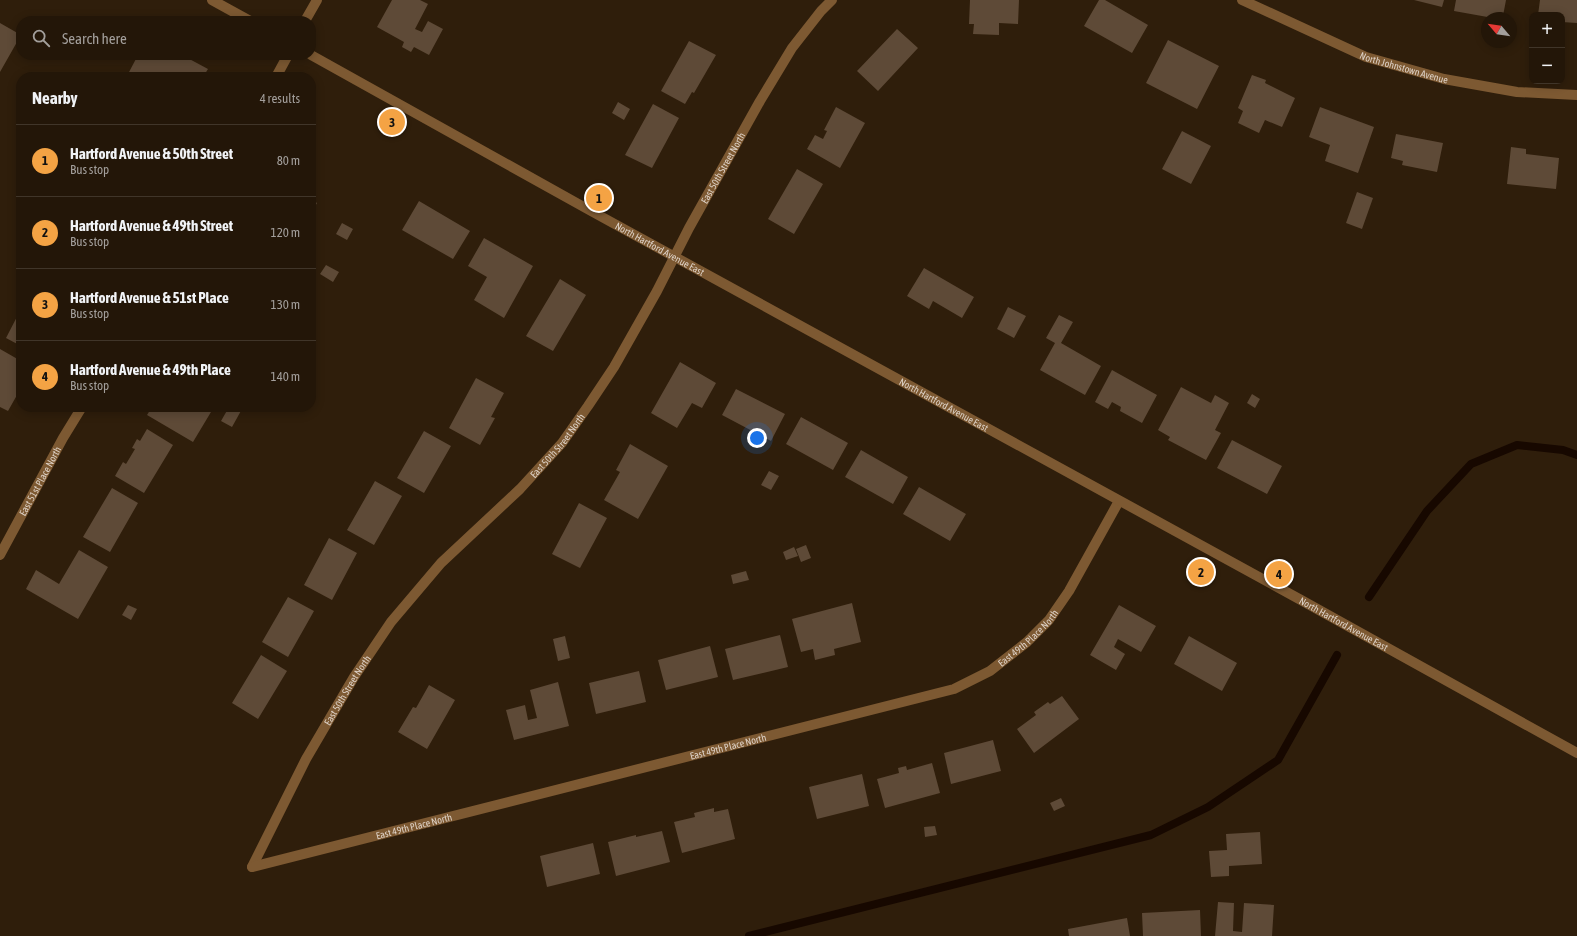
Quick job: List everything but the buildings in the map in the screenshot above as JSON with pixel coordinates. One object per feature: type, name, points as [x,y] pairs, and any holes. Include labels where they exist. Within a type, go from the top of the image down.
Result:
[{"type":"street","points":[[212,0],[241,16]]},
{"type":"street","points":[[308,16],[317,0]]},
{"type":"street","name":"East 50th Street North","points":[[252,866],[306,759],[354,678],[391,622],[440,563],[520,489],[562,443],[588,406],[614,367],[657,291],[689,228],[764,94],[792,48],[821,11],[832,0]]},
{"type":"street","name":"North Johnstown Avenue","points":[[1242,0],[1366,57],[1444,80],[1517,92],[1577,95]]},
{"type":"street","name":"North Hartford Avenue East","points":[[316,58],[1577,753]]},
{"type":"street","points":[[279,72],[285,60]]},
{"type":"street","name":"East 51st Place North","points":[[0,555],[63,438],[79,412]]},
{"type":"street","name":"East 49th Place North","points":[[252,866],[954,689],[990,671],[1027,642],[1049,620],[1069,591],[1119,501]]},
{"type":"waterway","points":[[1369,597],[1427,511],[1471,464],[1517,445],[1563,450],[1577,455]]},
{"type":"waterway","points":[[749,936],[1151,835],[1208,807],[1278,760],[1337,655]]},
{"type":"place","name":"Hartford Avenue & 51st Place","points":[[392,122]]},
{"type":"place","name":"Hartford Avenue & 50th Street","points":[[599,198]]},
{"type":"place","name":"Hartford Avenue & 49th Street","points":[[1201,572]]},
{"type":"place","name":"Hartford Avenue & 49th Place","points":[[1279,574]]}]
